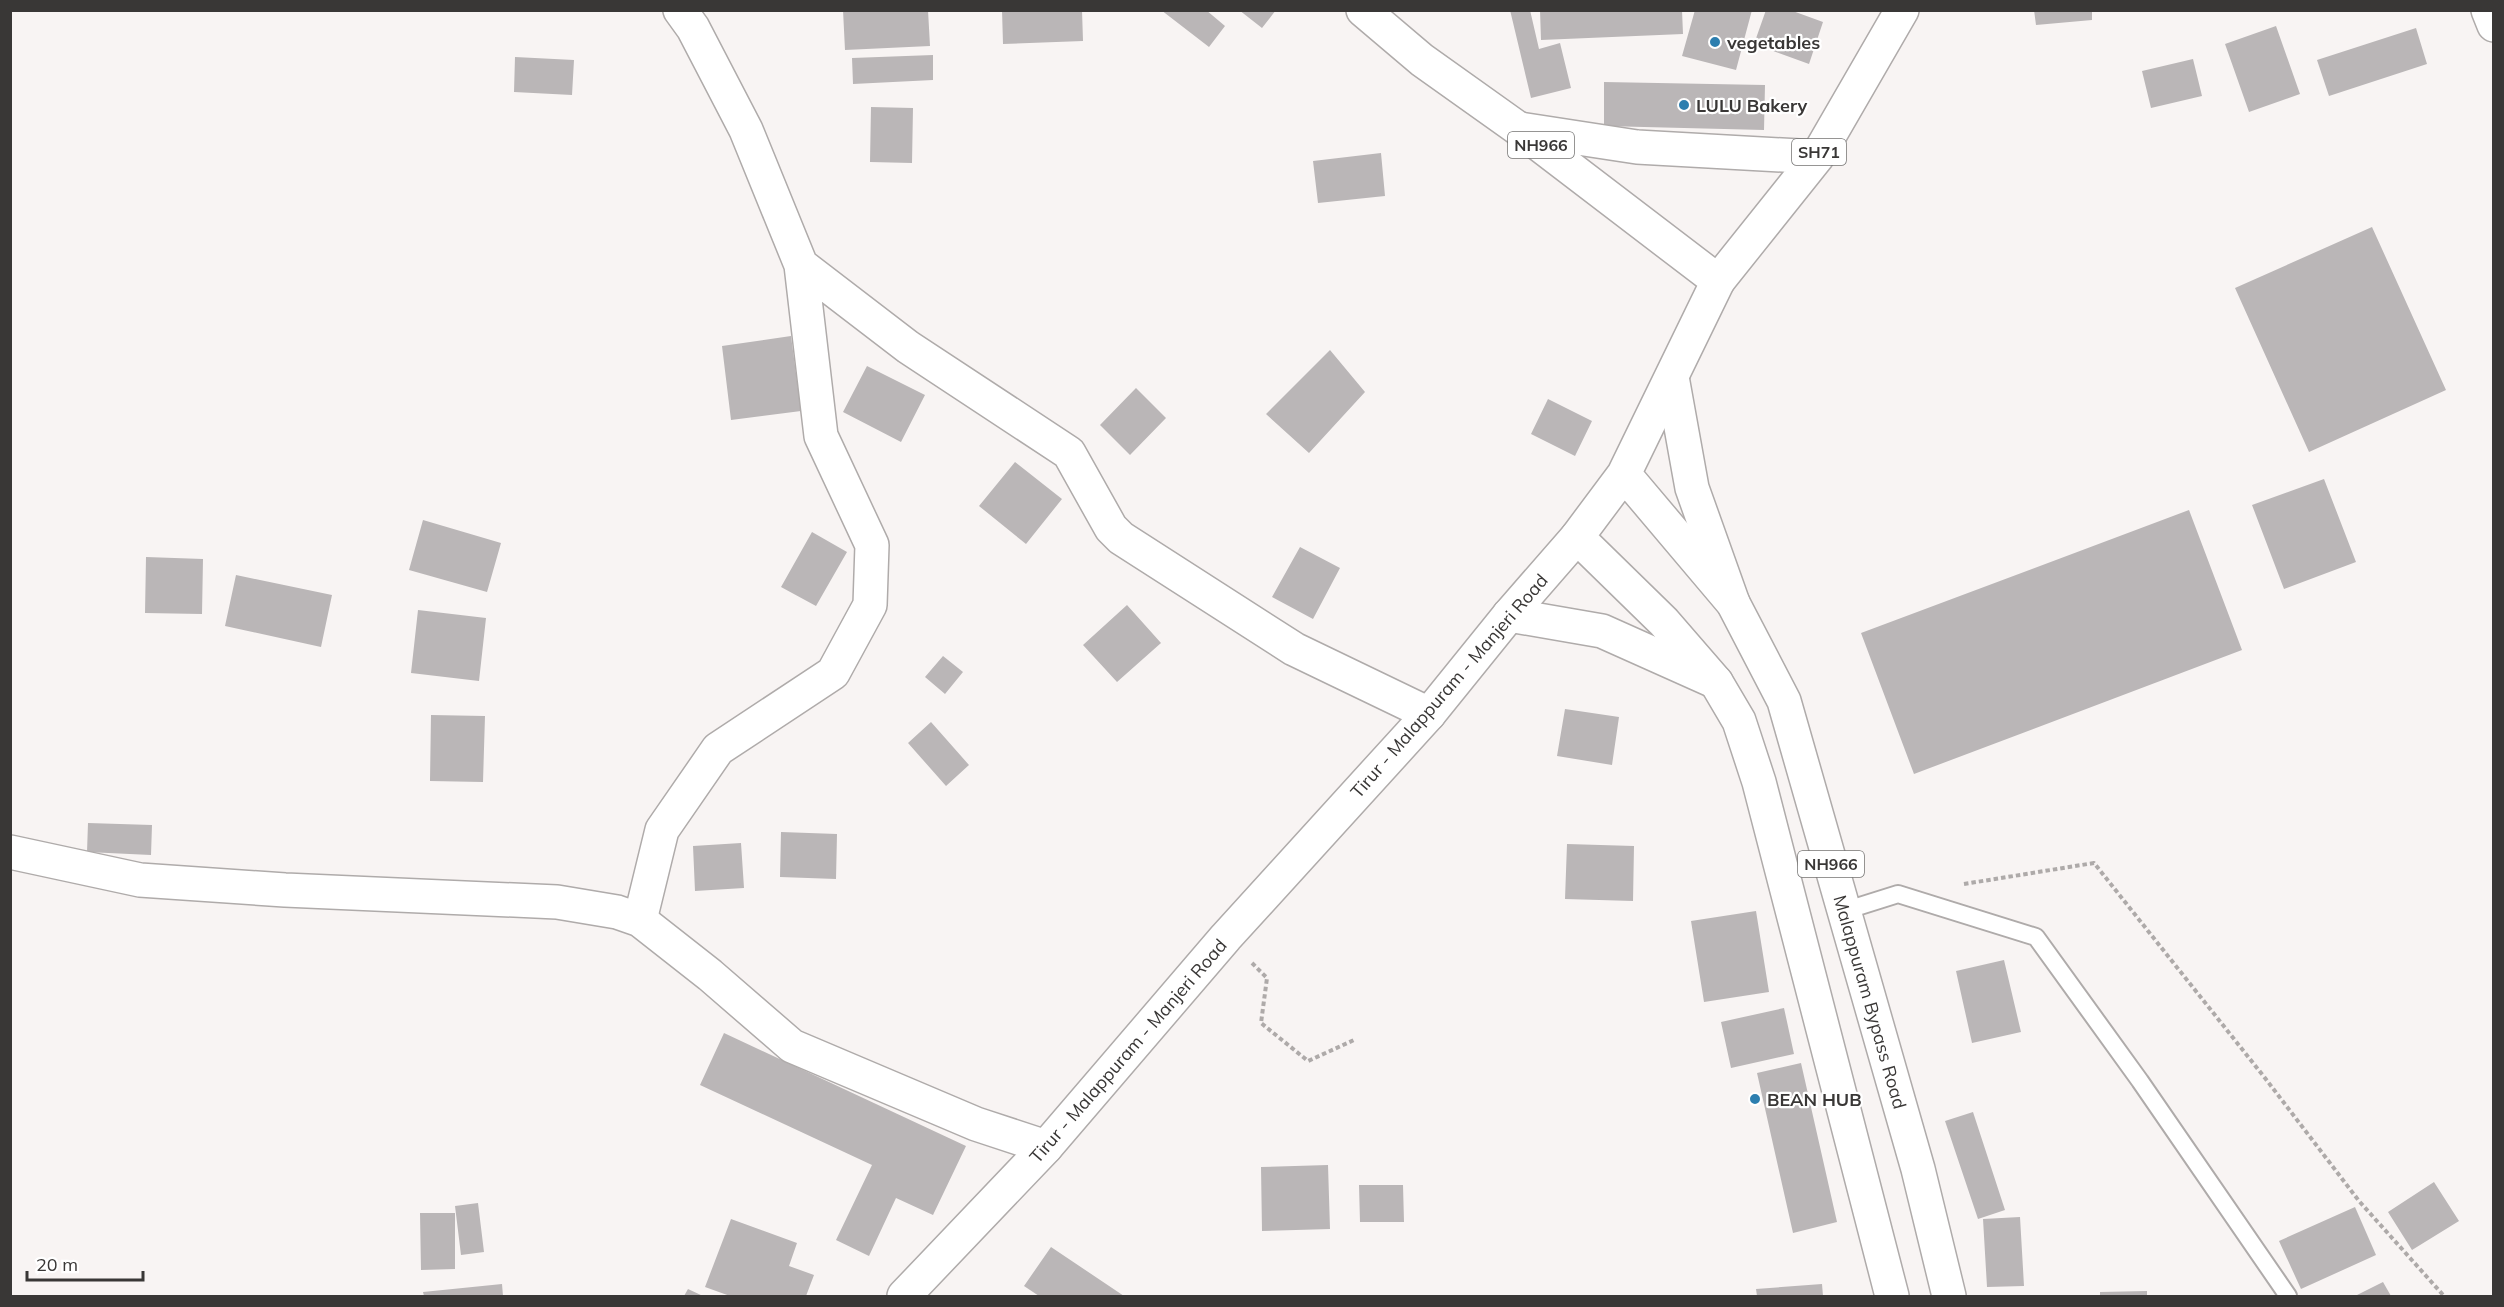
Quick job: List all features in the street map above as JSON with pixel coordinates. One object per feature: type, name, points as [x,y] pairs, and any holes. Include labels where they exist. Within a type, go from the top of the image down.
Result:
[{"type":"main road","points":[[640,920],[662,830],[718,749],[833,673],[870,604],[872,545],[821,436],[801,265],[746,130],[693,28],[680,10]]},
{"type":"main road","name":"NH966","points":[[1363,10],[1422,60],[1519,129],[1718,281]]},
{"type":"main road","name":"Tirur - Malappuram - Manjeri Road","points":[[904,1296],[1046,1147],[1226,937],[1428,714],[1577,537],[1624,474],[1718,281],[1816,157],[1902,10]]},
{"type":"main road","points":[[2488,10],[2493,25]]},
{"type":"main road","points":[[1519,129],[1637,147],[1816,157]]},
{"type":"main road","points":[[801,265],[908,347],[1070,453],[1111,528],[1121,538],[1294,649],[1428,714]]},
{"type":"main road","points":[[1672,377],[1692,489],[1733,603]]},
{"type":"main road","name":"Malappuram Bypass Road","points":[[1624,474],[1733,603],[1784,701],[1918,1170],[1949,1296]]},
{"type":"main road","name":"NH966","points":[[1577,537],[1664,622],[1716,682],[1739,721],[1759,782],[1892,1296]]},
{"type":"main road","points":[[1509,615],[1602,631],[1716,682]]},
{"type":"main road","points":[[10,852],[140,880],[285,890],[557,902],[617,912],[640,920],[710,975],[792,1046],[976,1124],[1046,1147]]},
{"type":"lane","points":[[1844,911],[1898,894],[2036,937],[2140,1081],[2288,1296]]},
{"type":"path","points":[[1956,885],[2094,863],[2265,1078],[2359,1201],[2444,1296]]},
{"type":"path","points":[[1226,937],[1267,978],[1261,1023],[1308,1061],[1354,1040]]},
{"type":"building","points":[[843,10],[928,10],[930,46],[845,50]]},
{"type":"building","points":[[1002,10],[1082,10],[1083,41],[1003,44]]},
{"type":"building","points":[[1161,10],[1206,10],[1225,26],[1209,47]]},
{"type":"building","points":[[1239,10],[1276,10],[1262,28]]},
{"type":"building","points":[[1510,10],[1530,10],[1539,49],[1560,43],[1571,88],[1531,98]]},
{"type":"building","points":[[1540,10],[1682,10],[1683,34],[1541,40]]},
{"type":"building","name":"vegetables","points":[[1695,10],[1752,10],[1736,70],[1682,56]]},
{"type":"building","points":[[1766,10],[1790,10],[1823,22],[1809,64],[1754,44]]},
{"type":"building","points":[[2034,10],[2092,10],[2092,20],[2036,25]]},
{"type":"building","points":[[2276,26],[2300,94],[2249,112],[2225,44]]},
{"type":"building","points":[[2416,28],[2427,64],[2329,96],[2317,60]]},
{"type":"building","points":[[933,55],[933,80],[853,84],[852,58]]},
{"type":"building","points":[[515,57],[574,60],[572,95],[514,92]]},
{"type":"building","points":[[2193,59],[2202,96],[2151,108],[2142,71]]},
{"type":"building","name":"LULU Bakery","points":[[1604,82],[1765,85],[1764,130],[1604,126]]},
{"type":"building","points":[[871,107],[913,108],[912,163],[870,162]]},
{"type":"building","points":[[1381,153],[1385,196],[1318,203],[1313,161]]},
{"type":"building","points":[[2372,227],[2446,390],[2309,452],[2235,288]]},
{"type":"building","points":[[791,336],[801,411],[731,420],[722,346]]},
{"type":"building","points":[[1330,350],[1365,392],[1309,453],[1266,414]]},
{"type":"building","points":[[867,366],[925,395],[901,442],[843,412]]},
{"type":"building","points":[[1136,388],[1166,418],[1130,455],[1100,425]]},
{"type":"building","points":[[1548,399],[1592,421],[1575,456],[1531,434]]},
{"type":"building","points":[[1015,462],[1062,499],[1026,544],[979,506]]},
{"type":"building","points":[[2324,479],[2356,562],[2284,589],[2252,505]]},
{"type":"building","points":[[2189,510],[2242,650],[1914,774],[1861,633]]},
{"type":"building","points":[[423,520],[501,543],[487,592],[409,570]]},
{"type":"building","points":[[812,532],[847,552],[816,606],[781,587]]},
{"type":"building","points":[[1300,547],[1340,568],[1313,619],[1272,597]]},
{"type":"building","points":[[146,557],[203,559],[202,614],[145,613]]},
{"type":"building","points":[[236,575],[332,595],[321,647],[225,626]]},
{"type":"building","points":[[1127,605],[1161,643],[1117,682],[1083,645]]},
{"type":"building","points":[[418,610],[486,618],[479,681],[411,673]]},
{"type":"building","points":[[943,656],[963,672],[945,694],[925,677]]},
{"type":"building","points":[[1565,709],[1619,717],[1612,765],[1557,756]]},
{"type":"building","points":[[431,715],[485,716],[483,782],[430,781]]},
{"type":"building","points":[[931,722],[969,765],[946,786],[908,743]]},
{"type":"building","points":[[88,823],[152,825],[151,855],[87,852]]},
{"type":"building","points":[[781,832],[837,834],[836,879],[780,877]]},
{"type":"building","points":[[741,843],[744,888],[695,891],[693,846]]},
{"type":"building","points":[[1567,844],[1634,846],[1633,901],[1565,899]]},
{"type":"building","points":[[1756,911],[1769,992],[1704,1002],[1691,921]]},
{"type":"building","points":[[2004,960],[2021,1032],[1972,1043],[1956,971]]},
{"type":"building","points":[[1784,1008],[1794,1054],[1731,1068],[1721,1022]]},
{"type":"building","points":[[724,1033],[966,1146],[933,1215],[896,1198],[869,1256],[836,1240],[872,1165],[700,1085]]},
{"type":"building","points":[[1801,1063],[1837,1222],[1793,1233],[1757,1073]]},
{"type":"building","points":[[1973,1112],[2005,1210],[1978,1219],[1945,1121]]},
{"type":"building","points":[[1328,1165],[1330,1229],[1262,1231],[1261,1167]]},
{"type":"building","points":[[2434,1182],[2459,1221],[2412,1250],[2388,1212]]},
{"type":"building","points":[[1359,1185],[1403,1185],[1404,1222],[1360,1222]]},
{"type":"building","points":[[478,1203],[484,1252],[461,1255],[455,1206]]},
{"type":"building","points":[[2355,1207],[2376,1255],[2301,1289],[2279,1241]]},
{"type":"building","points":[[420,1213],[455,1213],[455,1269],[421,1270]]},
{"type":"building","points":[[2020,1217],[2024,1286],[1987,1287],[1983,1219]]},
{"type":"building","points":[[731,1219],[797,1243],[789,1266],[814,1275],[806,1296],[730,1296],[705,1287]]},
{"type":"building","points":[[1051,1247],[1124,1296],[1039,1296],[1024,1286]]},
{"type":"building","points":[[2383,1282],[2391,1296],[2355,1296]]},
{"type":"building","points":[[502,1284],[503,1296],[424,1296],[423,1292]]},
{"type":"building","points":[[1822,1284],[1823,1296],[1757,1296],[1756,1289]]},
{"type":"building","points":[[688,1289],[703,1296],[684,1296]]},
{"type":"building","points":[[2147,1291],[2147,1296],[2100,1296],[2100,1292]]},
{"type":"place","name":"vegetables","points":[[1715,42]]},
{"type":"place","name":"LULU Bakery","points":[[1684,105]]},
{"type":"place","name":"BEAN HUB","points":[[1755,1099]]}]
